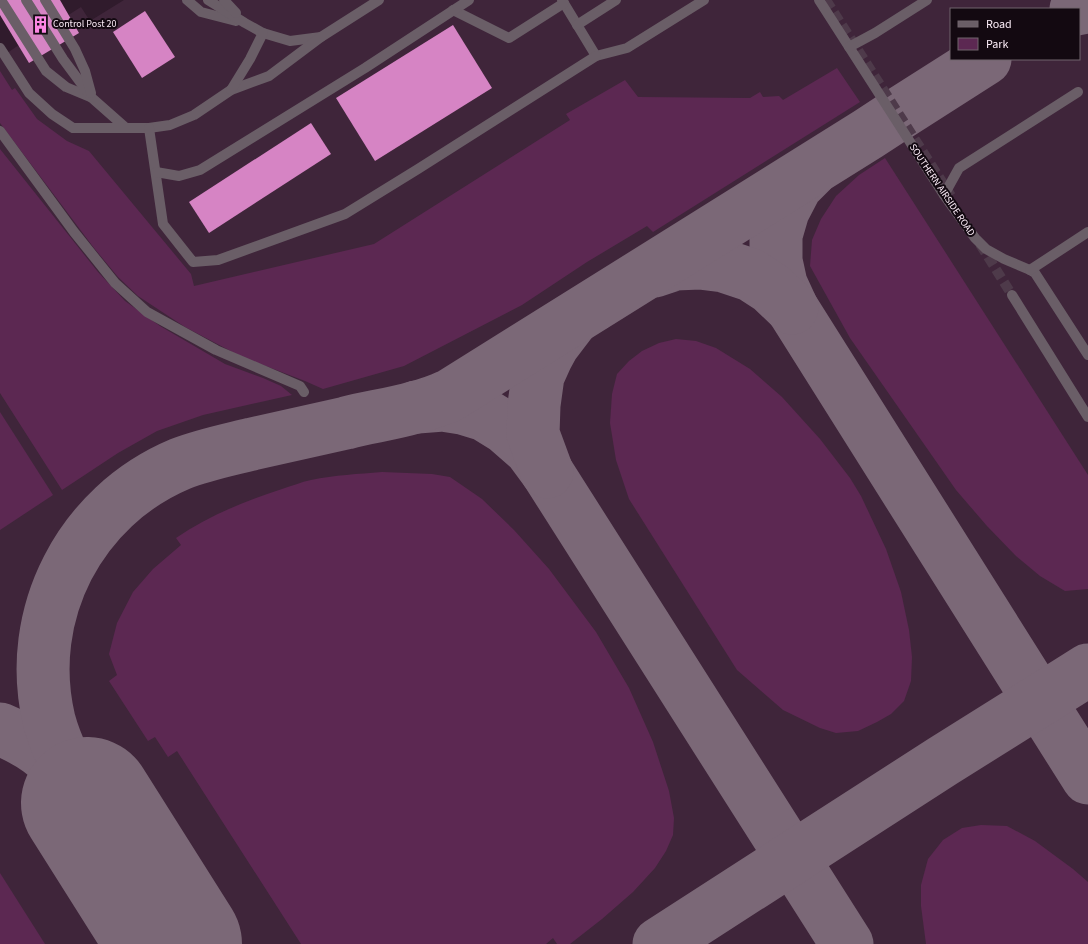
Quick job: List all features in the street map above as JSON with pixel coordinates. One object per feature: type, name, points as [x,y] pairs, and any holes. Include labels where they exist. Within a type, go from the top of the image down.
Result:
[{"type":"street","points":[[1,0],[46,71],[66,87],[92,98]]},
{"type":"street","points":[[26,0],[63,60],[92,98],[126,128]]},
{"type":"street","points":[[46,0],[75,49],[84,71],[92,98]]},
{"type":"street","points":[[188,0],[201,12],[245,23]]},
{"type":"street","points":[[208,0],[264,33],[290,41],[321,37]]},
{"type":"street","points":[[224,0],[245,23]]},
{"type":"street","points":[[234,0],[245,23]]},
{"type":"street","points":[[0,48],[29,93],[52,114],[73,128],[149,128],[170,125],[194,115],[231,90],[269,76],[321,37],[379,0]]},
{"type":"street","points":[[156,172],[179,176],[200,170],[365,68],[469,0]]},
{"type":"street","points":[[577,25],[616,0]]},
{"type":"street","points":[[149,128],[163,224],[193,262],[218,260],[345,214],[596,56],[627,48],[704,0]]},
{"type":"street","name":"SOUTHERN AIRSIDE ROAD","points":[[819,0],[944,195],[975,238],[986,248],[1004,259],[1030,270],[1035,274],[1088,355]]},
{"type":"street","points":[[849,46],[875,33],[927,0]]},
{"type":"street","points":[[453,10],[509,38],[563,2],[596,56]]},
{"type":"street","points":[[231,90],[264,33]]},
{"type":"street","points":[[944,195],[959,168],[1078,92]]},
{"type":"street","points":[[0,131],[74,232],[115,283],[147,312],[216,350],[300,386],[304,392]]},
{"type":"street","points":[[1030,270],[1088,232]]},
{"type":"street","points":[[1012,295],[1088,417]]},
{"type":"shaded area","points":[[124,0],[1088,0],[1088,944],[0,944],[0,58],[26,40],[81,7],[90,21]]},
{"type":"green space","points":[[837,68],[860,102],[653,232],[647,226],[587,262],[522,305],[404,366],[323,389],[242,357],[185,327],[138,296],[118,277],[94,248],[0,123],[0,71],[12,90],[15,88],[37,119],[67,141],[89,151],[191,274],[194,286],[374,244],[570,120],[566,114],[625,80],[638,97],[750,98],[760,92],[763,97],[779,96],[783,100]]},
{"type":"green space","points":[[0,149],[98,272],[125,301],[160,326],[225,364],[281,386],[292,395],[203,415],[157,431],[118,453],[62,490],[0,393]]},
{"type":"green space","points":[[885,158],[1088,475],[1088,589],[1065,591],[1040,576],[1016,556],[987,526],[956,490],[850,338],[810,266],[812,240],[821,219],[836,196],[859,175]]},
{"type":"green space","points":[[676,339],[696,341],[716,348],[750,369],[782,397],[820,439],[850,478],[861,496],[886,549],[901,592],[909,630],[912,657],[911,681],[904,701],[891,714],[877,722],[858,731],[836,733],[820,728],[783,710],[737,670],[629,499],[616,460],[610,423],[612,394],[617,374],[629,361],[642,351],[659,343]]},
{"type":"green space","points":[[0,412],[53,495],[0,530]]},
{"type":"green space","points":[[382,472],[432,474],[450,477],[482,499],[514,530],[549,569],[596,632],[629,688],[653,742],[669,791],[674,818],[673,835],[666,851],[655,868],[633,892],[570,944],[557,944],[553,938],[546,944],[301,944],[177,751],[168,757],[155,737],[148,741],[109,681],[117,675],[109,654],[117,623],[133,592],[153,569],[181,545],[176,538],[188,530],[227,510],[300,483],[329,477]]},
{"type":"green space","points":[[981,825],[1007,826],[1035,841],[1088,882],[1088,944],[926,944],[921,906],[921,885],[928,859],[943,840],[962,828]]},
{"type":"green space","points":[[0,873],[45,944],[0,944]]},
{"type":"building","name":"Control Post 20","points":[[0,0],[60,0],[79,33],[29,63],[0,15]]},
{"type":"building","points":[[145,11],[175,57],[142,78],[113,32]]},
{"type":"building","points":[[453,25],[492,88],[375,161],[336,98]]},
{"type":"building","points":[[311,123],[331,154],[209,233],[189,202]]},
{"type":"taxiway","points":[[1080,8],[1088,7]]},
{"type":"taxiway","points":[[87,803],[70,773],[52,731],[49,720],[43,680],[45,641],[53,603],[68,568],[88,536],[114,507],[145,483],[180,464],[189,461],[252,444],[428,404],[449,396],[868,134],[983,60]]},
{"type":"taxiway","points":[[811,171],[796,186],[783,211],[776,235],[776,261],[781,284],[792,308],[1088,778]]},
{"type":"taxiway","points":[[654,271],[675,264],[700,263],[724,266],[751,275],[771,288],[792,308]]},
{"type":"taxiway","points":[[547,472],[533,434],[534,405],[538,376],[553,345],[572,320]]},
{"type":"taxiway","points":[[417,407],[443,405],[462,408],[485,415],[506,428],[530,449],[547,472],[847,944]]},
{"type":"taxiway","points":[[659,944],[943,761],[1088,670]]},
{"type":"taxiway","points":[[0,729],[39,750],[55,764],[70,781]]},
{"type":"runway","points":[[87,803],[176,944]]},
{"type":"tunnel","points":[[826,0],[951,196]]},
{"type":"tunnel","points":[[980,244],[1012,295]]},
{"type":"place","name":"Control Post 20","points":[[40,24]]}]
